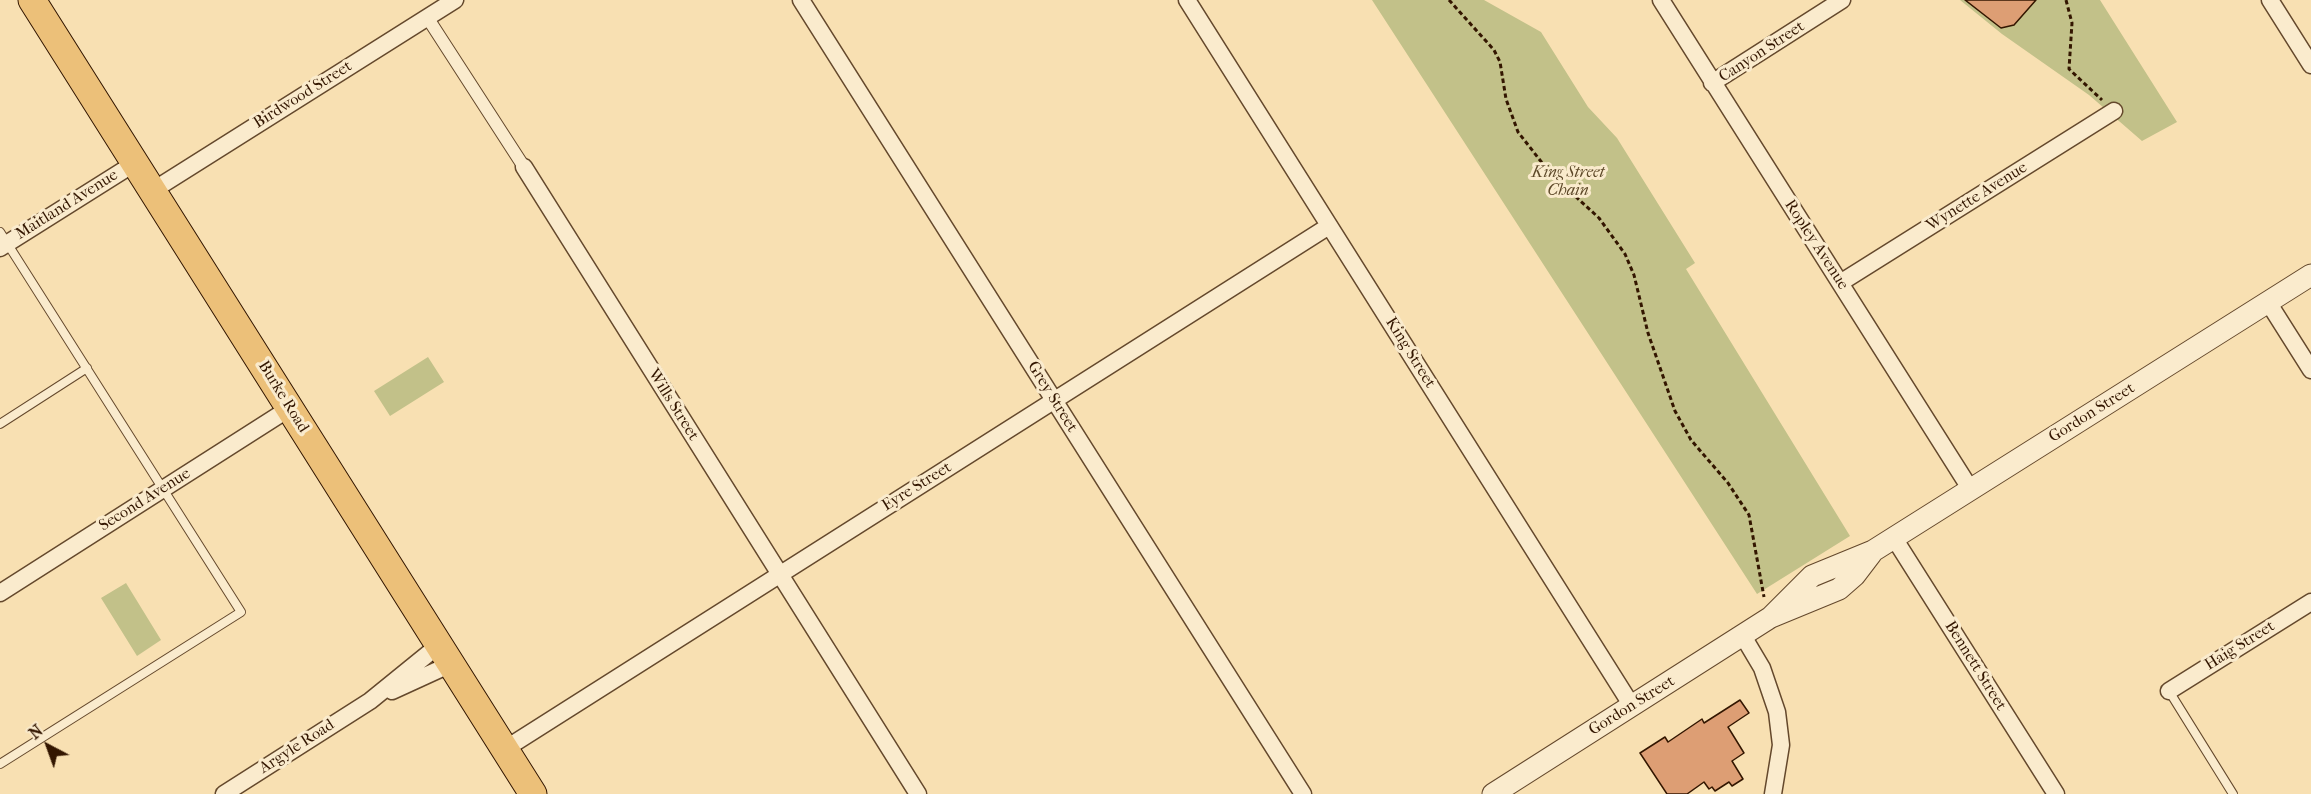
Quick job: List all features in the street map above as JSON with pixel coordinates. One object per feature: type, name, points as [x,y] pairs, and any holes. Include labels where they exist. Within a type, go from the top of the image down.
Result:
[{"type":"main road","name":"Burke Road","points":[[32,0],[534,794]]},
{"type":"street","name":"Birdwood Street","points":[[152,191],[455,0]]},
{"type":"street","name":"Grey Street","points":[[801,0],[1303,794]]},
{"type":"street","name":"King Street","points":[[1187,0],[1632,706]]},
{"type":"street","name":"Ropley Avenue","points":[[1661,0],[1971,490]]},
{"type":"street","name":"Canyon Street","points":[[1712,83],[1842,0]]},
{"type":"street","points":[[2270,0],[2311,65]]},
{"type":"street","name":"Wills Street","points":[[427,17],[524,167],[918,794]]},
{"type":"street","name":"Wynette Avenue","points":[[1840,283],[2114,111]]},
{"type":"street","name":"Maitland Avenue","points":[[2,241],[135,162]]},
{"type":"street","name":"Eyre Street","points":[[505,749],[1329,226]]},
{"type":"street","name":"Gordon Street","points":[[1493,794],[1771,617],[1839,589],[1855,575],[1873,551],[2311,275]]},
{"type":"street","points":[[2268,302],[2311,370]]},
{"type":"street","name":"Second Avenue","points":[[0,592],[290,408]]},
{"type":"street","name":"Bennett Street","points":[[1894,538],[2056,794]]},
{"type":"street","name":"Haig Street","points":[[2169,691],[2311,602]]},
{"type":"street","points":[[1743,636],[1762,668],[1779,720],[1781,745],[1773,794]]},
{"type":"street","name":"Argyle Road","points":[[224,794],[445,654]]},
{"type":"lane","points":[[0,764],[241,612],[87,368],[2,241]]},
{"type":"lane","points":[[0,424],[87,368]]},
{"type":"lane","points":[[2169,691],[2233,794]]},
{"type":"path","points":[[1450,0],[1494,50],[1500,62],[1506,99],[1518,132],[1550,173],[1599,218],[1625,254],[1634,275],[1648,333],[1675,411],[1691,440],[1728,483],[1749,515],[1754,528],[1761,590],[1771,617]]},
{"type":"path","points":[[2066,0],[2072,23],[2069,69],[2114,111]]},
{"type":"green space","name":"King Street Chain","points":[[1372,0],[1484,0],[1541,32],[1588,107],[1617,138],[1695,263],[1686,269],[1850,536],[1757,594]]},
{"type":"green space","points":[[1960,0],[2100,0],[2177,122],[2142,141],[2089,95],[2002,34]]},
{"type":"green space","points":[[428,357],[444,382],[390,416],[374,391]]},
{"type":"green space","points":[[126,583],[161,640],[137,656],[101,598]]},
{"type":"building","points":[[1965,0],[2036,0],[2014,25],[2001,28]]},
{"type":"building","points":[[1740,700],[1749,713],[1728,727],[1744,753],[1732,761],[1743,779],[1732,786],[1729,782],[1715,791],[1712,787],[1709,789],[1704,782],[1687,794],[1667,794],[1640,753],[1665,737],[1668,742],[1702,719],[1704,723]]}]
